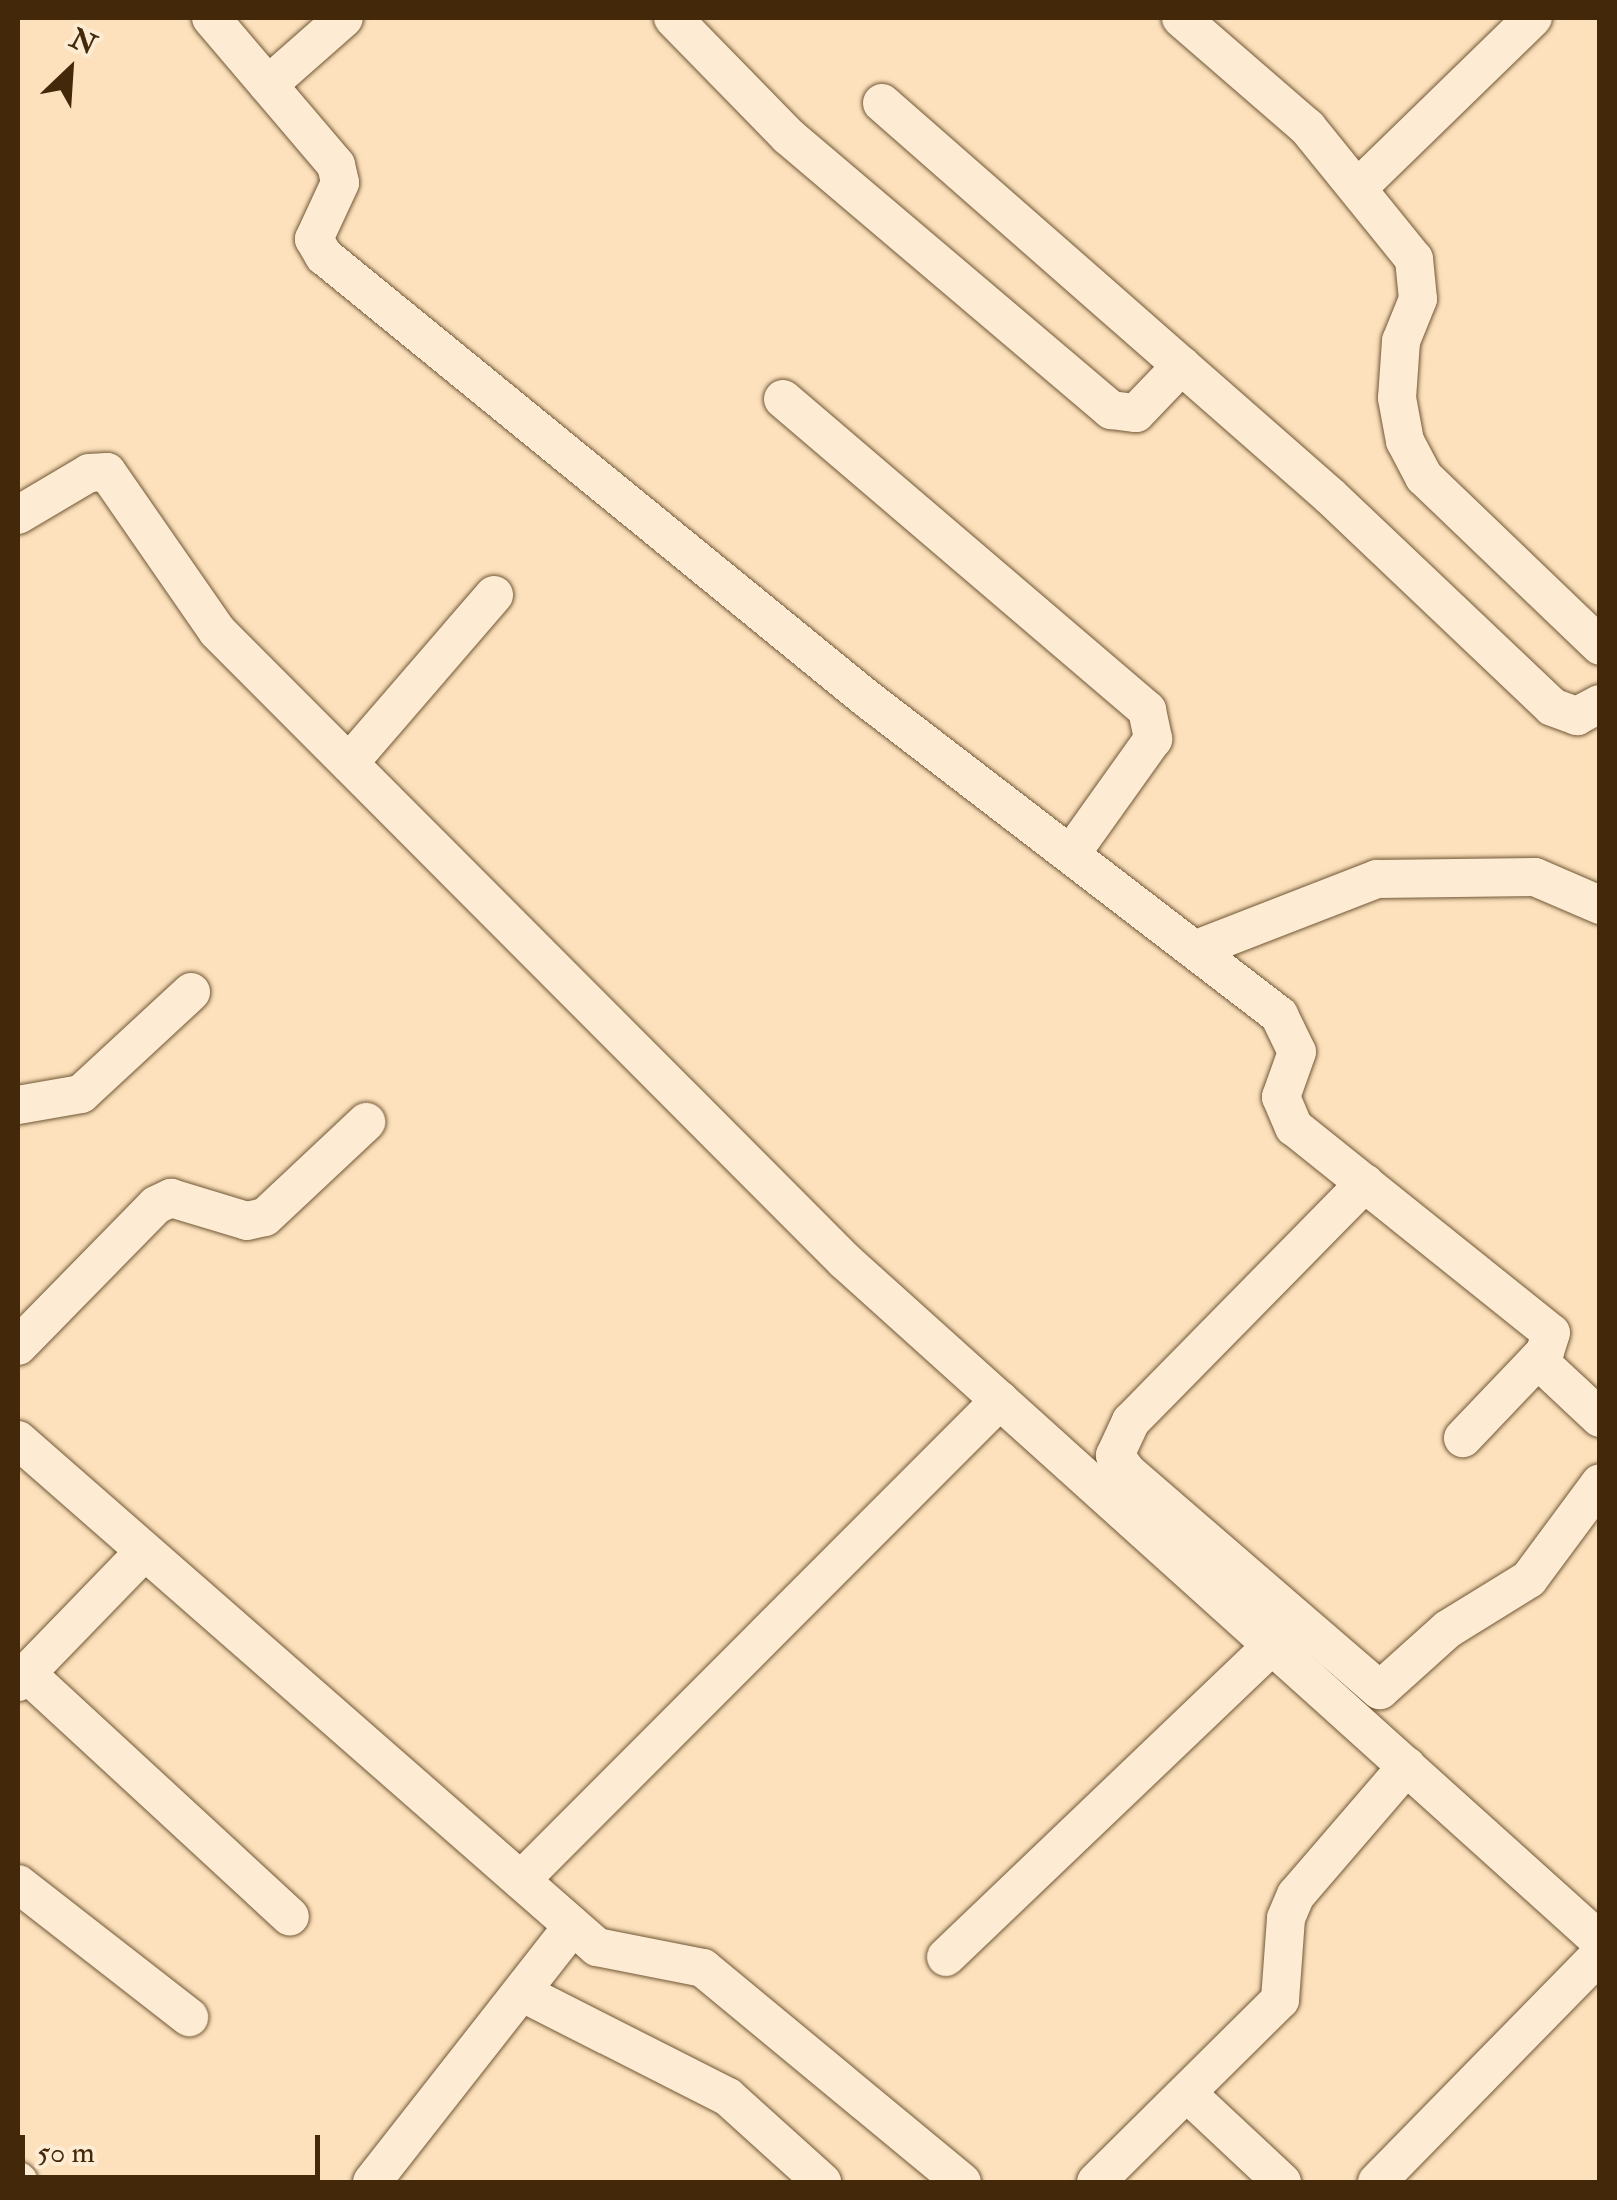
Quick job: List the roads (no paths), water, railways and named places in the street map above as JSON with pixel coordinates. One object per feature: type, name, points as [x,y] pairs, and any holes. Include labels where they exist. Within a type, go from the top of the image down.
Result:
[{"type":"street","points":[[211,18],[336,165],[340,183],[314,238],[324,256],[1071,854],[1199,948],[1295,1035],[1282,1110],[1365,1183],[1545,1326],[1551,1342],[1538,1360],[1462,1438]]},
{"type":"street","points":[[268,84],[344,18]]},
{"type":"street","points":[[674,18],[788,136],[1111,410],[1136,414],[1182,365]]},
{"type":"street","points":[[1181,18],[1360,186],[1414,259],[1418,299],[1400,341],[1397,398],[1404,441],[1424,478],[1600,646]]},
{"type":"street","points":[[1360,186],[1533,18]]},
{"type":"street","points":[[882,103],[1182,365],[1552,707],[1577,716],[1600,704]]},
{"type":"street","points":[[782,398],[1147,710],[1152,739],[1071,854]]},
{"type":"street","points":[[18,515],[88,473],[107,472],[196,605],[845,1261],[1000,1400],[1203,1560],[1380,1690],[1448,1628],[1529,1578],[1600,1483]]},
{"type":"street","points":[[350,763],[494,595]]},
{"type":"street","points":[[1199,948],[1377,879],[1535,877],[1599,903]]},
{"type":"street","points":[[18,1105],[81,1094],[192,992]]},
{"type":"street","points":[[18,1346],[156,1205],[171,1198],[247,1221],[265,1217],[366,1122]]},
{"type":"street","points":[[1365,1183],[1132,1421],[1119,1444],[1127,1472],[1273,1644],[1600,1941]]},
{"type":"street","points":[[1538,1360],[1600,1418]]},
{"type":"street","points":[[521,1880],[1000,1400]]},
{"type":"street","points":[[20,1447],[145,1551],[573,1926],[615,1954],[703,1968],[962,2182]]},
{"type":"street","points":[[145,1551],[22,1678],[290,1916]]},
{"type":"street","points":[[946,1958],[1273,1644]]},
{"type":"street","points":[[1096,2182],[1190,2096],[1280,2000],[1286,1918],[1296,1896],[1407,1766]]},
{"type":"street","points":[[18,1884],[189,2017]]},
{"type":"street","points":[[374,2182],[573,1926]]},
{"type":"street","points":[[1376,2182],[1600,1954]]},
{"type":"street","points":[[523,1992],[728,2097],[822,2182]]},
{"type":"street","points":[[1190,2096],[1282,2182]]}]
